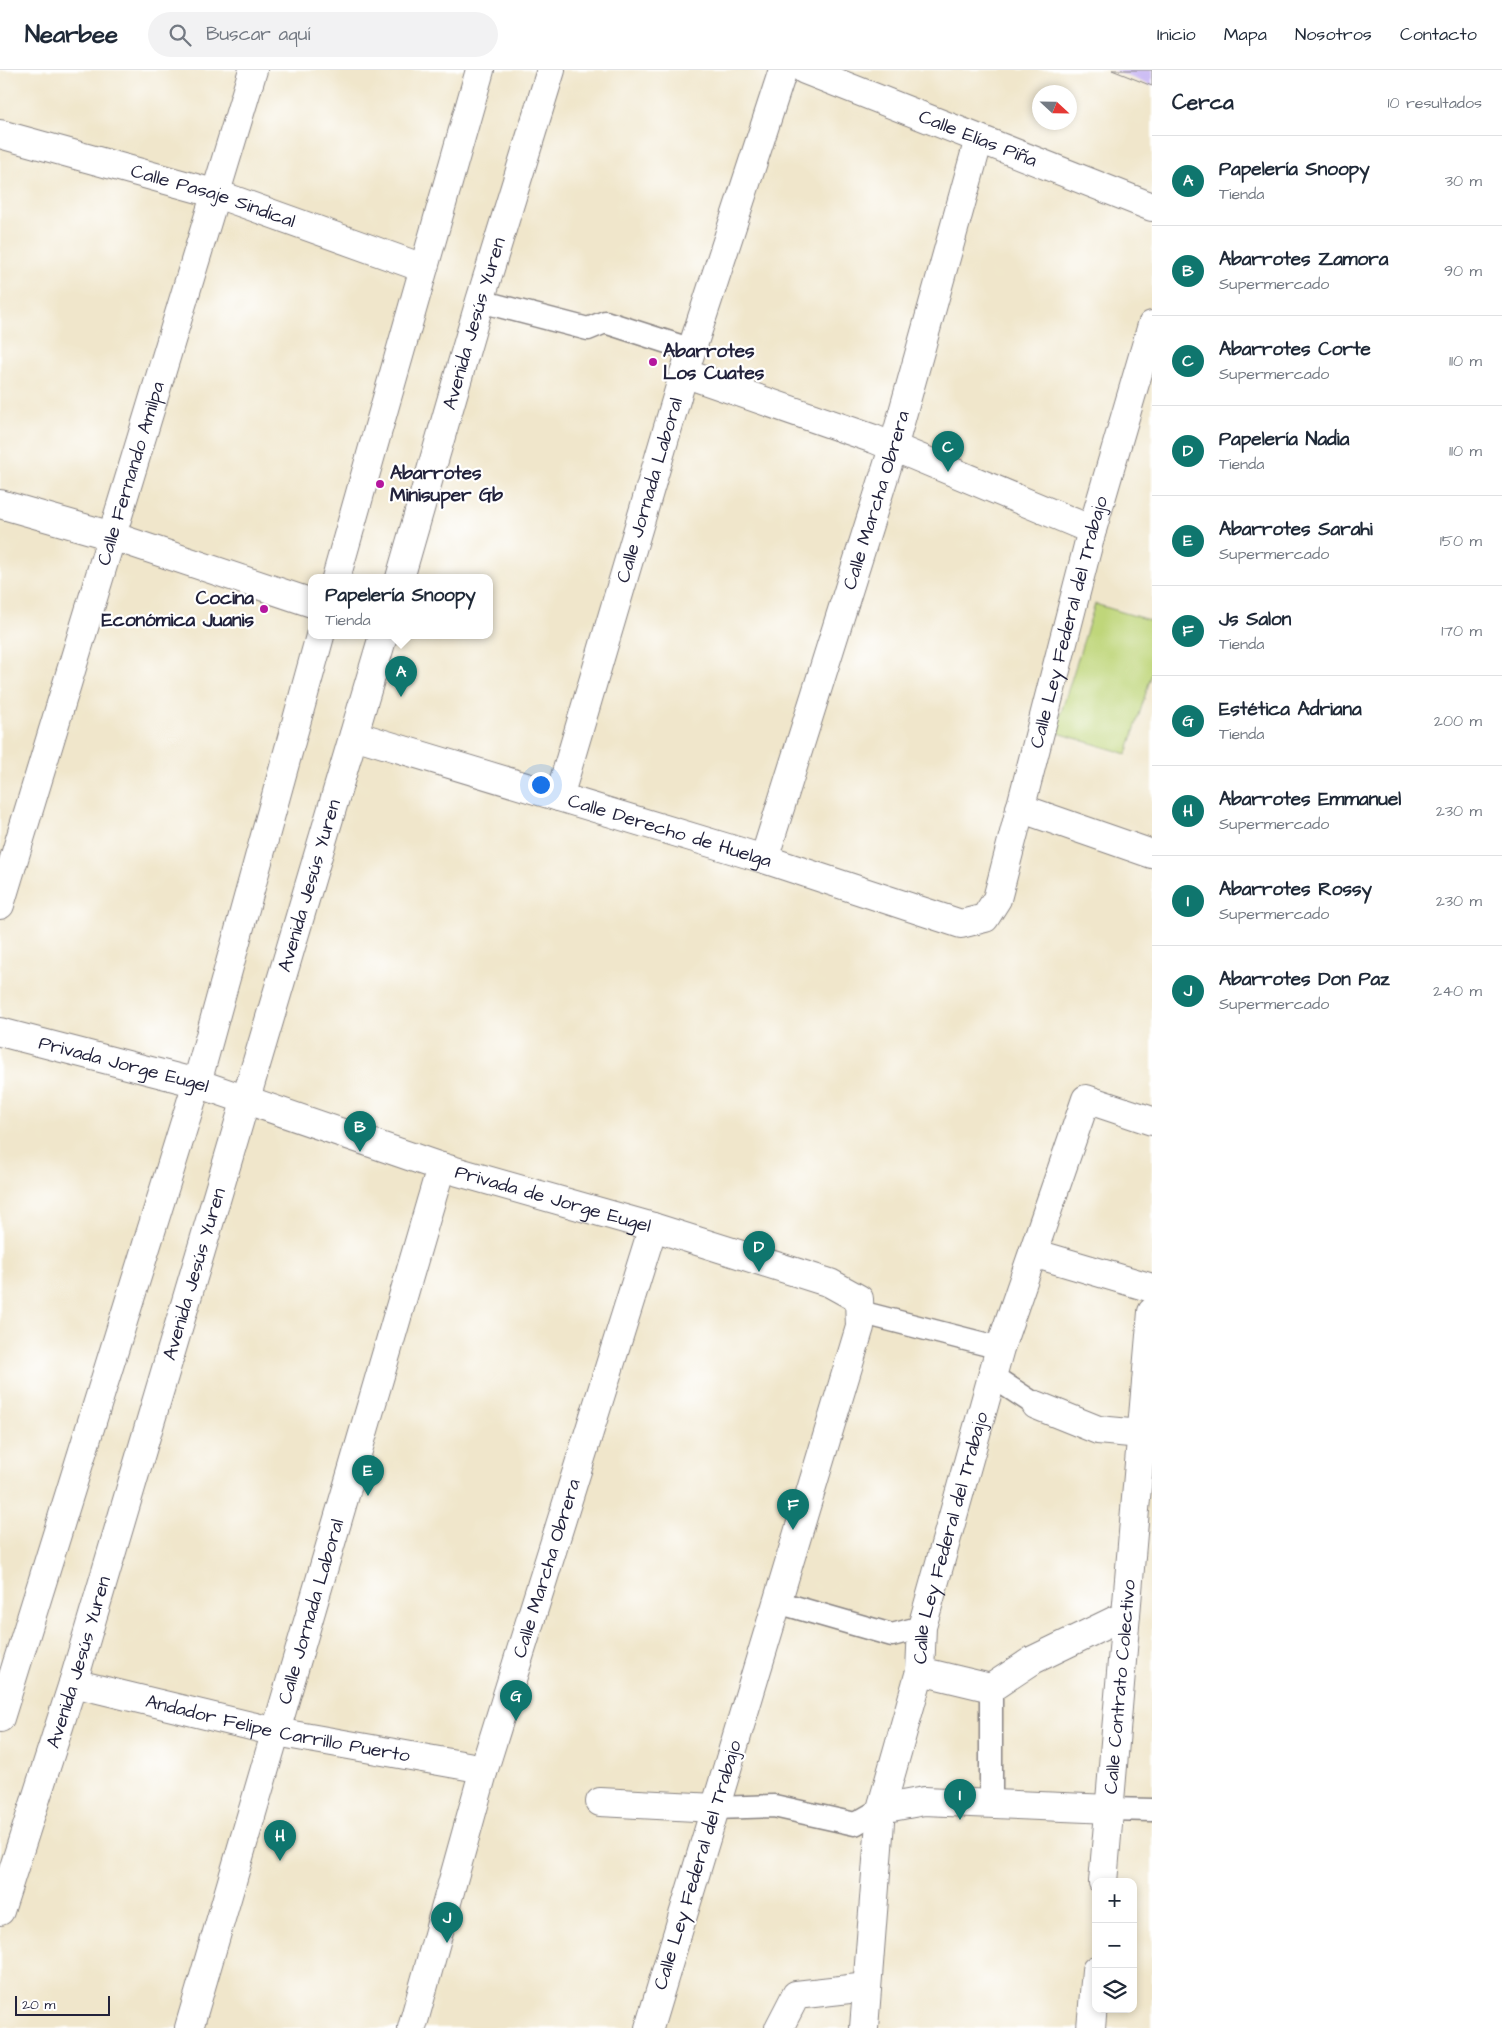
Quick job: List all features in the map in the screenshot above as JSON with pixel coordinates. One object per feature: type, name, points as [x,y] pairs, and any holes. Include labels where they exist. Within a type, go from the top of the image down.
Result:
[{"type":"street","name":"Calle Fernando Amilpa","points":[[0,906],[253,70]]},
{"type":"street","points":[[337,574],[480,70]]},
{"type":"street","name":"Avenida Jesús Yuren","points":[[401,574],[480,302],[551,70]]},
{"type":"street","name":"Calle Jornada Laboral","points":[[560,797],[688,362],[783,70]]},
{"type":"street","name":"Calle Elías Piña","points":[[805,70],[1152,207]]},
{"type":"street","name":"Calle Pasaje Sindical","points":[[0,134],[217,194],[423,268]]},
{"type":"street","name":"Calle Marcha Obrera","points":[[764,860],[893,448],[979,139]]},
{"type":"street","points":[[480,302],[588,329],[605,322],[688,362],[1092,530]]},
{"type":"street","name":"Calle Ley Federal del Trabajo","points":[[985,918],[997,899],[1092,530],[1152,325]]},
{"type":"street","points":[[0,504],[112,536],[308,601]]},
{"type":"street","points":[[3,1701],[197,1083],[319,639]]},
{"type":"street","name":"Avenida Jesús Yuren","points":[[0,1911],[73,1683],[382,639]]},
{"type":"street","name":"Calle Derecho de Huelga","points":[[354,735],[764,860],[961,924],[985,918]]},
{"type":"street","points":[[1020,808],[1146,852]]},
{"type":"street","name":"Privada Jorge Eugel","points":[[0,1032],[197,1083],[245,1099]]},
{"type":"street","name":"Privada de Jorge Eugel","points":[[245,1099],[441,1167],[653,1227],[830,1283],[859,1305]]},
{"type":"street","name":"Calle Ley Federal del Trabajo","points":[[864,2028],[881,1809],[920,1672],[922,1627],[1000,1348],[1086,1099],[1152,1121]]},
{"type":"street","name":"Calle Jornada Laboral","points":[[189,2028],[441,1167]]},
{"type":"street","name":"Calle Marcha Obrera","points":[[412,2028],[484,1769],[653,1227]]},
{"type":"street","points":[[1033,1253],[1152,1288]]},
{"type":"street","points":[[859,1305],[1000,1348]]},
{"type":"street","name":"Calle Ley Federal del Trabajo","points":[[649,2028],[860,1327],[859,1305]]},
{"type":"street","name":"Calle Contrato Colectivo","points":[[1103,1878],[1152,1312]]},
{"type":"street","points":[[992,1376],[1036,1404],[1098,1430],[1141,1434]]},
{"type":"street","points":[[777,1602],[892,1636],[922,1627]]},
{"type":"street","points":[[920,1672],[990,1688],[1033,1660],[1126,1614]]},
{"type":"street","name":"Andador Felipe Carrillo Puerto","points":[[73,1683],[276,1732],[484,1769]]},
{"type":"street","points":[[990,1688],[991,1803]]},
{"type":"street","points":[[600,1802],[715,1808],[774,1806],[855,1824],[881,1809],[924,1801],[1152,1810]]},
{"type":"street","points":[[779,2028],[796,1995],[867,1987]]},
{"type":"street","points":[[1091,2028],[1092,2013]]},
{"type":"green space","points":[[1095,604],[1152,621],[1152,673],[1127,754],[1055,732]]},
{"type":"building","points":[[1112,70],[1152,70],[1152,86]]},
{"type":"place","name":"Abarrotes Los Cuates","points":[[653,362]]},
{"type":"place","name":"Abarrotes Corte","points":[[948,472]]},
{"type":"place","name":"Abarrotes Minisuper Gb","points":[[380,484]]},
{"type":"place","name":"Cocina Económica Juanis","points":[[264,609]]},
{"type":"place","name":"Papelería Snoopy","points":[[401,697]]},
{"type":"place","name":"Abarrotes Zamora","points":[[360,1152]]},
{"type":"place","name":"Papelería Nadia","points":[[759,1272]]},
{"type":"place","name":"Abarrotes Sarahi","points":[[368,1496]]},
{"type":"place","name":"Js Salon","points":[[793,1530]]},
{"type":"place","name":"Estética Adriana","points":[[516,1721]]},
{"type":"place","name":"Abarrotes Rossy","points":[[960,1820]]},
{"type":"place","name":"Abarrotes Emmanuel","points":[[280,1861]]},
{"type":"place","name":"Abarrotes Don Paz","points":[[447,1943]]}]
